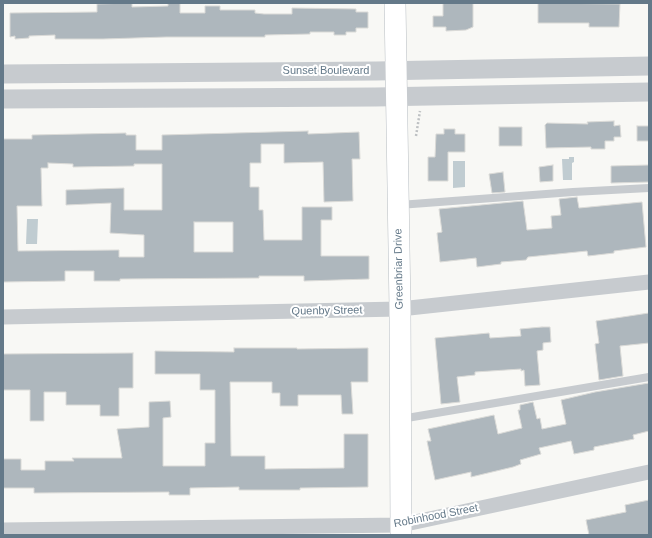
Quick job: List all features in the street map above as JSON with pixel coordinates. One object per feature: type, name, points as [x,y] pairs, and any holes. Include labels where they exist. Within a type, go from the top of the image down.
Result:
[{"type":"main road","name":"Greenbriar Drive","points":[[394,3],[400,310],[401,530]]},
{"type":"street","name":"Sunset Boulevard","points":[[3,74],[395,71],[649,66]]},
{"type":"street","points":[[3,99],[397,96],[649,92]]},
{"type":"street","name":"Quenby Street","points":[[3,317],[400,310],[649,282]]},
{"type":"street","name":"Robinhood Street","points":[[3,530],[401,530],[649,472]]},
{"type":"lane","points":[[398,205],[649,188]]},
{"type":"lane","points":[[400,419],[649,377]]},
{"type":"shaded area","points":[[569,157],[574,157],[574,162],[572,163],[572,180],[563,180],[562,159],[569,159]]},
{"type":"shaded area","points":[[453,161],[465,161],[465,187],[453,188]]},
{"type":"shaded area","points":[[27,219],[38,219],[37,244],[26,244]]},
{"type":"building","points":[[132,3],[132,7],[168,6],[168,3],[180,3],[180,13],[205,13],[205,6],[220,6],[220,10],[255,10],[255,13],[264,14],[292,14],[292,8],[356,9],[356,12],[368,12],[368,28],[356,28],[356,32],[346,32],[346,35],[334,35],[334,32],[310,32],[310,34],[265,35],[265,37],[55,39],[55,35],[29,36],[29,38],[15,39],[15,36],[10,37],[10,13],[97,12],[97,4]]},
{"type":"building","points":[[443,3],[473,3],[473,27],[466,30],[446,31],[446,27],[433,27],[433,16],[443,16]]},
{"type":"building","points":[[538,3],[620,4],[619,27],[589,27],[589,23],[538,23]]},
{"type":"building","points":[[614,121],[614,126],[620,125],[621,137],[614,137],[614,141],[605,141],[605,149],[591,149],[591,147],[546,148],[545,125],[547,123],[588,124],[587,122]]},
{"type":"building","points":[[637,126],[649,126],[649,141],[637,141]]},
{"type":"building","points":[[499,127],[522,127],[522,146],[499,146]]},
{"type":"building","points":[[444,129],[455,129],[455,134],[465,134],[465,152],[448,152],[448,181],[428,181],[428,157],[435,157],[436,134],[444,134]]},
{"type":"building","points":[[308,131],[308,134],[359,132],[360,159],[352,159],[353,201],[324,202],[323,162],[284,163],[284,144],[261,144],[261,163],[250,163],[250,187],[259,187],[259,210],[263,210],[264,240],[302,240],[302,207],[332,207],[332,220],[321,220],[321,256],[369,256],[369,279],[304,281],[304,276],[259,276],[259,278],[120,279],[120,281],[94,281],[94,271],[65,271],[65,281],[3,282],[3,139],[32,139],[32,135],[126,133],[126,135],[136,135],[136,150],[162,150],[162,135]],"holes":[[[48,163],[73,164],[73,167],[162,164],[162,210],[124,210],[124,188],[66,190],[66,205],[111,203],[110,233],[144,235],[144,257],[119,257],[119,250],[18,251],[17,206],[42,206],[41,168],[48,168]],[[194,222],[233,222],[233,252],[194,252]]]},
{"type":"building","points":[[553,165],[553,181],[540,182],[539,167]]},
{"type":"building","points":[[649,165],[649,182],[611,183],[611,166]]},
{"type":"building","points":[[503,172],[505,192],[492,193],[489,174]]},
{"type":"building","points":[[577,197],[579,208],[642,202],[646,247],[588,256],[587,251],[528,257],[526,260],[501,262],[501,264],[477,267],[476,258],[440,262],[437,233],[442,232],[439,209],[523,201],[527,230],[552,228],[551,216],[561,215],[559,199]]},
{"type":"building","points":[[649,313],[649,343],[620,346],[623,376],[599,380],[595,344],[599,343],[596,321]]},
{"type":"building","points":[[550,327],[551,342],[543,343],[543,350],[537,351],[540,385],[525,386],[524,370],[521,371],[521,369],[475,372],[475,375],[457,377],[460,402],[441,404],[435,338],[489,333],[490,338],[521,336],[520,329]]},
{"type":"building","points":[[234,348],[368,348],[368,382],[351,382],[353,414],[342,414],[341,395],[298,395],[298,406],[280,406],[280,393],[272,393],[272,382],[230,382],[231,456],[265,456],[265,469],[344,468],[344,434],[368,434],[368,487],[300,488],[300,490],[239,490],[239,487],[190,488],[190,495],[169,495],[169,492],[34,493],[34,488],[3,488],[3,459],[21,459],[21,470],[45,470],[45,461],[74,461],[72,458],[122,458],[117,429],[149,427],[149,402],[170,401],[171,417],[163,418],[163,466],[205,466],[205,443],[215,443],[215,390],[200,390],[200,374],[155,374],[155,351],[234,352]]},
{"type":"building","points":[[133,353],[133,388],[119,388],[119,416],[100,416],[100,405],[66,405],[66,392],[44,392],[44,421],[30,421],[30,390],[3,390],[3,354]]},
{"type":"building","points":[[649,383],[649,431],[633,435],[634,439],[594,447],[594,450],[574,454],[571,441],[539,448],[541,454],[520,460],[521,464],[513,467],[471,477],[471,472],[435,480],[427,441],[431,441],[428,429],[494,415],[498,434],[522,428],[518,410],[520,410],[520,405],[533,402],[537,419],[540,418],[542,429],[566,424],[561,400],[595,392]]},
{"type":"building","points":[[649,500],[649,535],[589,535],[586,520],[626,512],[625,505]]}]
